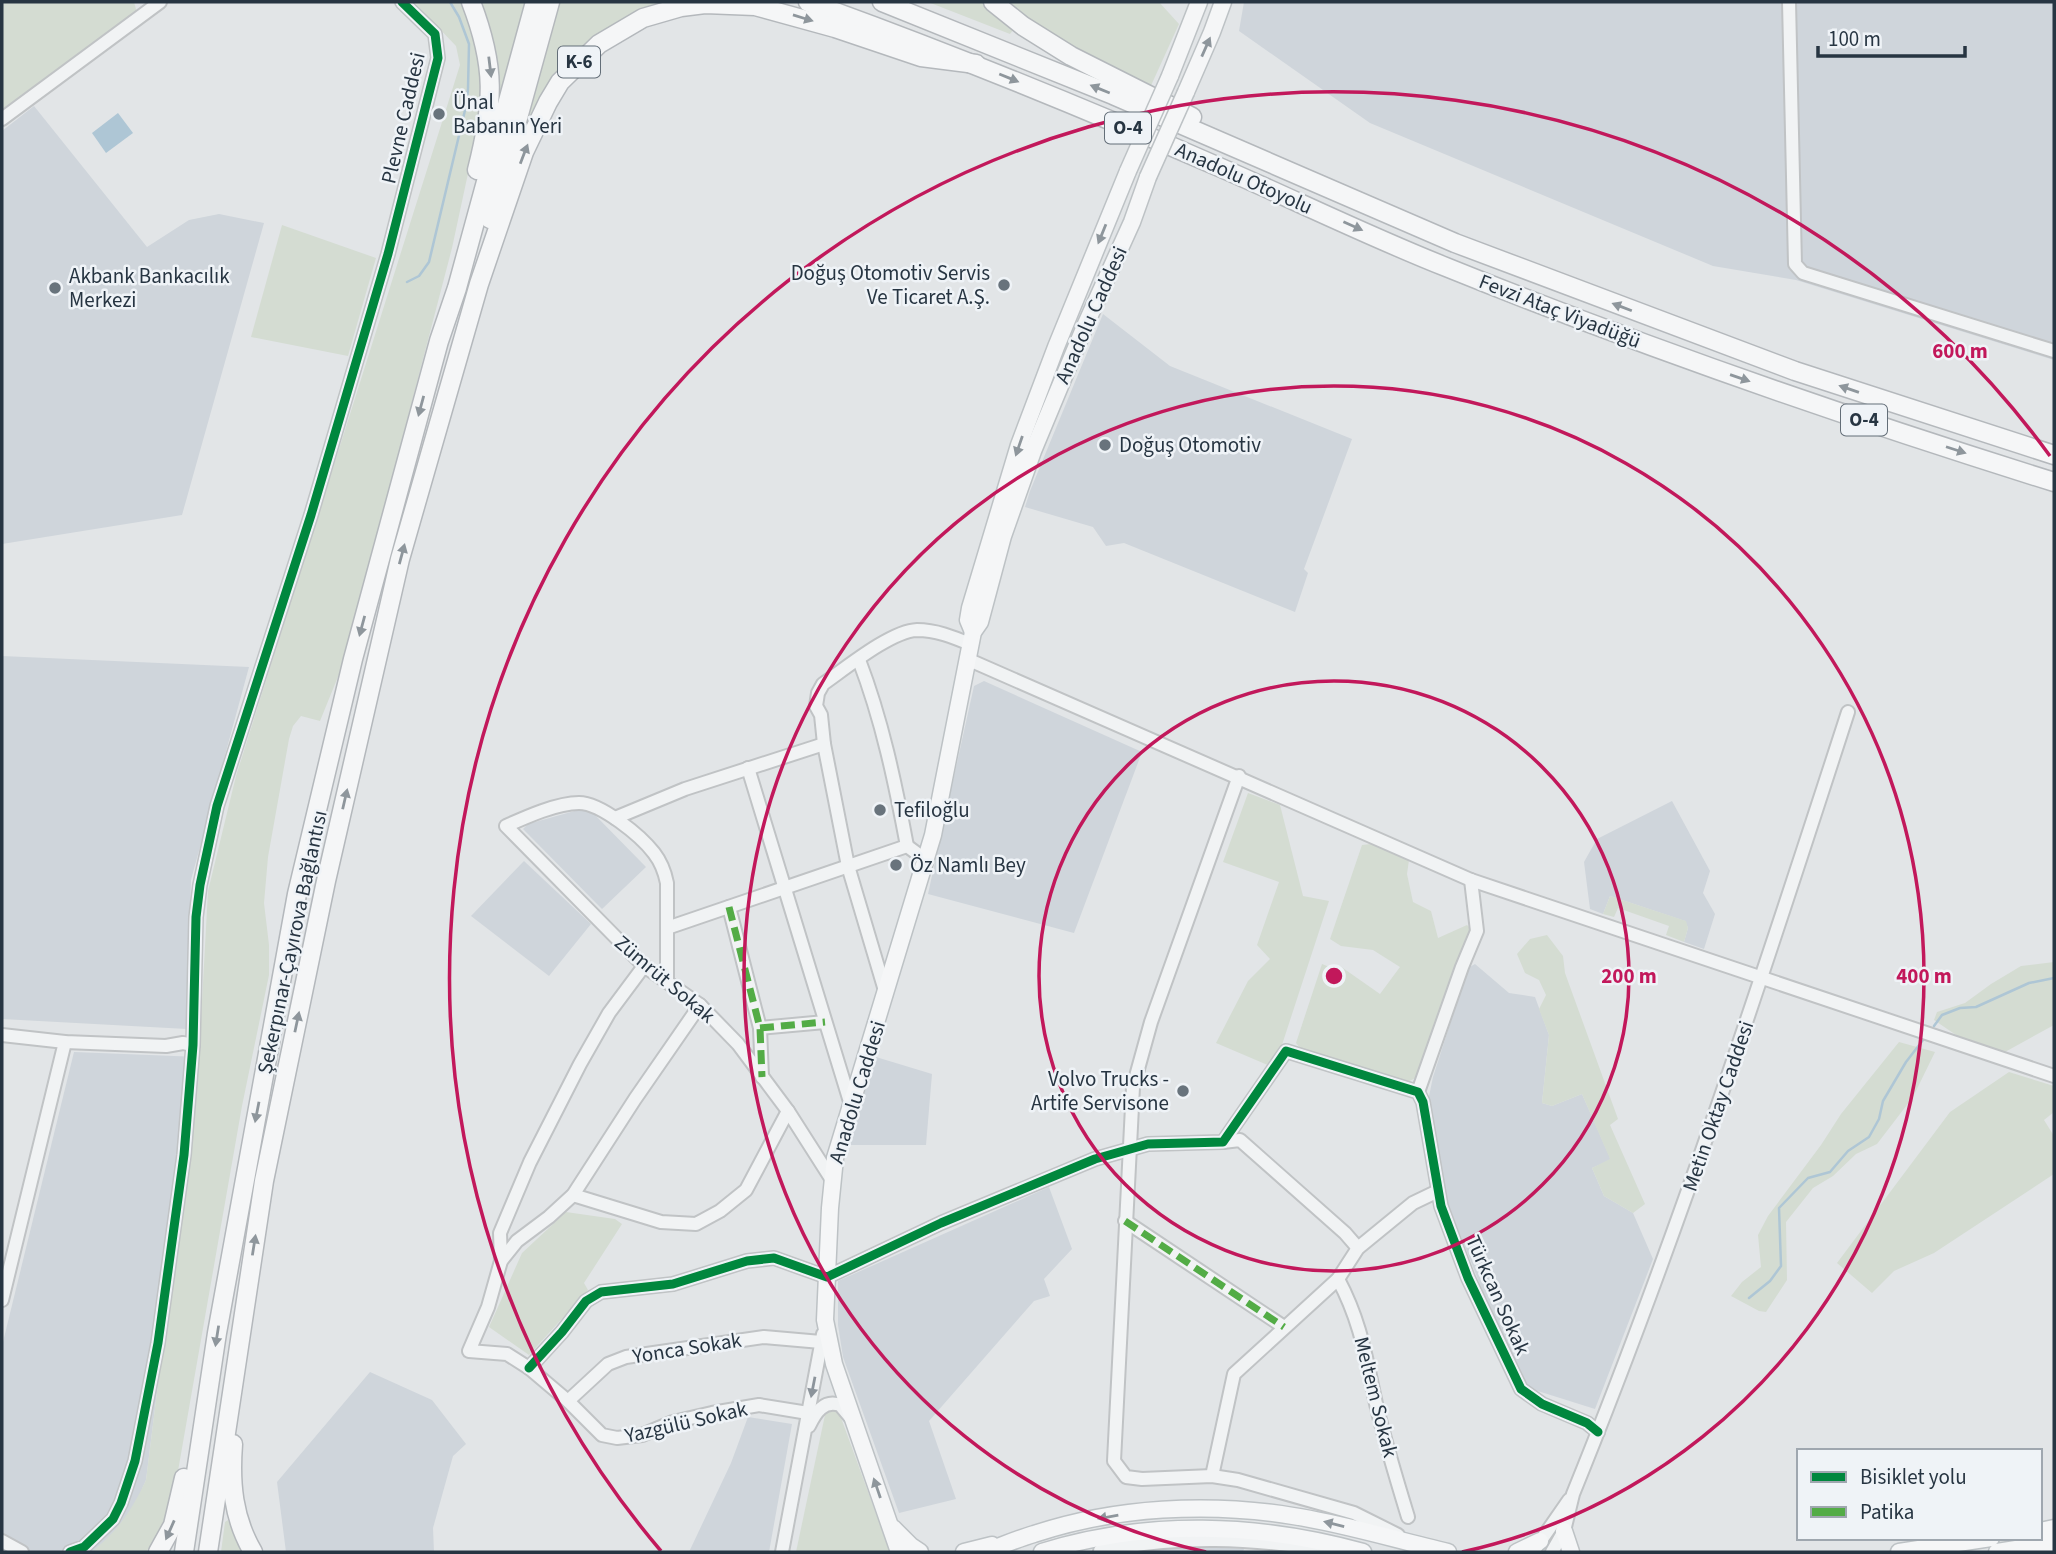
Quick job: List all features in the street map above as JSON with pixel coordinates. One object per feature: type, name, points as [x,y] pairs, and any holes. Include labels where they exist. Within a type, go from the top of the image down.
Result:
[{"type":"highway","points":[[439,341],[453,268],[479,165],[491,99],[487,50],[471,2]]},
{"type":"highway","points":[[439,341],[457,288],[535,2]]},
{"type":"highway","name":"K-6","points":[[430,453],[456,342],[550,2]]},
{"type":"highway","name":"Anadolu Otoyolu","points":[[808,2],[976,64],[1208,162],[1444,267]]},
{"type":"highway","name":"Anadolu Otoyolu","points":[[882,2],[1102,90],[1455,243]]},
{"type":"highway","points":[[992,2],[1023,26],[1071,56],[1170,105],[1277,167]]},
{"type":"highway","name":"K-6","points":[[430,453],[479,284],[524,152],[548,102],[561,82],[599,44],[652,15],[681,7],[728,3],[787,13],[921,57],[976,64]]},
{"type":"highway","name":"Fevzi Ataç Viyadüğü","points":[[1455,243],[1686,331],[1930,416],[2054,455]]},
{"type":"highway","name":"Fevzi Ataç Viyadüğü","points":[[1444,267],[1676,356],[2054,482]]},
{"type":"highway","name":"Şekerpınar-Çayırova Bağlantısı","points":[[184,1552],[212,1370],[298,894],[353,660],[439,341]]},
{"type":"highway","name":"Şekerpınar-Çayırova Bağlantısı","points":[[208,1552],[264,1181],[326,881],[400,559],[430,453]]},
{"type":"highway","points":[[243,1313],[232,1491],[239,1523],[253,1552]]},
{"type":"highway","points":[[158,1552],[173,1525],[212,1370]]},
{"type":"main road","points":[[1187,35],[1189,2]]},
{"type":"main road","name":"Anadolu Caddesi","points":[[970,645],[970,608],[1019,445],[1056,347],[1199,2]]},
{"type":"main road","name":"Anadolu Caddesi","points":[[899,1552],[834,1364],[825,1320],[832,1180],[839,1143],[926,860],[940,803],[970,645],[980,622],[1003,536],[1033,451],[1076,346],[1132,222],[1148,177],[1213,32],[1223,2]]},
{"type":"main road","points":[[964,1552],[1114,1516],[1221,1509],[1291,1515],[1448,1552]]},
{"type":"main road","points":[[889,1524],[920,1552]]},
{"type":"main road","points":[[1042,1552],[1114,1536],[1215,1528],[1285,1534],[1363,1552]]},
{"type":"main road","points":[[1564,1531],[1571,1552]]},
{"type":"main road","points":[[984,1552],[1035,1534]]},
{"type":"main road","points":[[1899,1552],[1978,1540]]},
{"type":"main road","points":[[1997,1552],[2054,1543]]},
{"type":"main road","points":[[1517,1552],[1537,1546]]},
{"type":"street","points":[[2,118],[160,2]]},
{"type":"street","name":"Plevne Caddesi","points":[[70,1552],[83,1547],[113,1519],[135,1461],[158,1343],[184,1155],[193,1045],[196,917],[200,884],[217,806],[311,515],[388,254],[438,58],[435,34],[402,2]]},
{"type":"street","points":[[1789,2],[1795,264],[1803,273],[2054,351]]},
{"type":"street","points":[[886,995],[848,866],[824,744],[821,715],[816,706],[822,684],[886,640],[911,631],[938,633],[970,645],[1239,776],[1471,880],[2054,1076]]},
{"type":"street","points":[[859,660],[891,762],[907,846],[926,860]]},
{"type":"street","name":"Metin Oktay Caddesi","points":[[1552,1552],[1564,1531],[1573,1494],[1665,1259],[1762,978],[1849,712]]},
{"type":"street","points":[[667,982],[665,871],[654,853],[614,818],[685,789],[824,744]]},
{"type":"street","points":[[747,768],[852,1105]]},
{"type":"street","points":[[1239,776],[1151,1022],[1133,1087],[1114,1461],[1126,1476],[1142,1479],[1212,1476],[1238,1480],[1354,1513],[1419,1546]]},
{"type":"street","name":"Zümrüt Sokak","points":[[614,818],[594,806],[578,803],[537,813],[506,825],[644,966],[700,1005],[738,1044],[788,1111],[832,1180]]},
{"type":"street","points":[[667,928],[907,846]]},
{"type":"street","points":[[1223,1142],[1286,1051],[1418,1092],[1477,931],[1471,880]]},
{"type":"street","points":[[729,906],[760,1028],[762,1077]]},
{"type":"street","points":[[501,1261],[500,1233],[530,1161],[603,1023],[644,966]]},
{"type":"street","points":[[501,1261],[517,1241],[573,1195],[700,1005]]},
{"type":"street","points":[[760,1028],[825,1022]]},
{"type":"street","points":[[2,1035],[65,1042],[193,1045]]},
{"type":"street","points":[[2,1300],[65,1042]]},
{"type":"street","name":"Türkcan Sokak","points":[[1418,1092],[1423,1102],[1441,1206],[1468,1278],[1521,1389],[1542,1404],[1587,1423],[1598,1432]]},
{"type":"street","points":[[573,1195],[661,1222],[696,1224],[720,1211],[746,1189],[788,1111]]},
{"type":"street","points":[[529,1368],[586,1301],[601,1292],[673,1284],[747,1261],[774,1258],[827,1277],[941,1223],[1095,1159],[1148,1144],[1240,1140],[1345,1233],[1358,1248]]},
{"type":"street","points":[[1212,1476],[1234,1374],[1338,1279],[1358,1248],[1413,1203],[1438,1191]]},
{"type":"street","points":[[1125,1221],[1284,1327]]},
{"type":"street","name":"Yazgülü Sokak","points":[[501,1261],[488,1307],[469,1351],[507,1354],[529,1368],[568,1401],[602,1435],[617,1438],[642,1435],[673,1423],[759,1405],[808,1413]]},
{"type":"street","name":"Meltem Sokak","points":[[1338,1279],[1352,1306],[1363,1339],[1377,1408],[1408,1517]]},
{"type":"street","points":[[782,1552],[825,1320]]},
{"type":"street","name":"Yonca Sokak","points":[[568,1401],[608,1364],[626,1357],[764,1336],[821,1342]]},
{"type":"street","points":[[802,1442],[813,1417],[818,1410],[829,1404],[840,1405],[854,1424]]},
{"type":"street","name":"Metin Oktay Caddesi","points":[[1537,1546],[1573,1494]]},
{"type":"street","points":[[1100,1551],[1241,1540],[1338,1552]]},
{"type":"street","points":[[2,1541],[22,1552]]},
{"type":"shaded area","points":[[2,2],[134,2],[137,13],[2,113]]},
{"type":"shaded area","points":[[414,2],[460,2],[476,37],[482,81],[481,113],[452,248],[344,662],[320,721],[301,716],[293,726],[289,739],[268,857],[264,903],[269,975],[242,1106],[175,1488],[164,1524],[146,1552],[92,1552],[124,1519],[146,1480],[199,1057],[208,891],[236,776],[460,65],[456,46]]},
{"type":"shaded area","points":[[476,2],[527,2],[497,111]]},
{"type":"shaded area","points":[[557,2],[670,2],[589,42],[513,169]]},
{"type":"shaded area","points":[[928,2],[981,2],[1013,30],[1010,34]]},
{"type":"shaded area","points":[[1005,2],[1159,2],[1179,24],[1149,90],[1096,65]]},
{"type":"shaded area","points":[[1244,2],[2054,2],[2054,360],[1796,280],[1713,266],[1370,123],[1239,31]]},
{"type":"shaded area","points":[[34,106],[147,247],[189,220],[219,214],[264,223],[182,515],[2,544],[2,131]]},
{"type":"shaded area","points":[[282,225],[376,258],[348,356],[251,337]]},
{"type":"shaded area","points":[[1103,314],[1170,366],[1352,439],[1304,569],[1308,573],[1295,612],[1124,543],[1106,546],[1093,527],[1025,507]]},
{"type":"shaded area","points":[[2,656],[249,667],[191,880],[187,1029],[2,1019]]},
{"type":"shaded area","points":[[984,681],[1142,752],[1074,933],[928,894],[974,686]]},
{"type":"shaded area","points":[[1248,793],[1280,805],[1303,896],[1329,901],[1280,1051],[1270,1066],[1216,1043],[1248,981],[1270,959],[1257,945],[1279,882],[1223,862]]},
{"type":"shaded area","points":[[1672,801],[1710,871],[1703,893],[1715,914],[1704,949],[1684,942],[1688,928],[1685,921],[1610,896],[1603,914],[1590,909],[1584,862],[1597,839]]},
{"type":"shaded area","points":[[578,810],[591,811],[646,867],[602,909],[523,829],[528,824]]},
{"type":"shaded area","points":[[1371,844],[1409,860],[1407,874],[1413,902],[1431,911],[1438,938],[1467,925],[1471,929],[1418,1077],[1405,1083],[1301,1049],[1296,1043],[1322,964],[1337,970],[1340,966],[1380,994],[1400,967],[1373,950],[1341,946],[1330,939],[1362,845]]},
{"type":"shaded area","points":[[524,861],[591,924],[549,976],[471,916]]},
{"type":"shaded area","points":[[1610,896],[1686,921],[1688,928],[1684,942],[1666,935],[1669,926],[1618,908],[1614,917],[1603,914]]},
{"type":"shaded area","points":[[1547,935],[1563,956],[1565,973],[1618,1119],[1610,1125],[1645,1204],[1633,1213],[1604,1196],[1592,1168],[1610,1159],[1582,1094],[1552,1106],[1542,1103],[1549,1035],[1539,1009],[1546,995],[1539,980],[1525,973],[1517,954],[1530,939]]},
{"type":"shaded area","points":[[2054,962],[2054,1025],[2005,1052],[1959,1037],[1934,1020],[1937,1012],[1965,1003],[2021,966]]},
{"type":"shaded area","points":[[1475,964],[1509,993],[1535,997],[1549,1035],[1542,1103],[1552,1106],[1582,1094],[1611,1160],[1592,1168],[1604,1196],[1633,1213],[1653,1259],[1595,1409],[1525,1387],[1494,1320],[1448,1204],[1428,1101],[1433,1077],[1468,968]]},
{"type":"shaded area","points":[[1899,1042],[1935,1052],[1913,1097],[1877,1144],[1856,1154],[1833,1176],[1813,1188],[1786,1222],[1787,1280],[1766,1312],[1731,1296],[1742,1282],[1761,1267],[1758,1235],[1768,1216],[1841,1114]]},
{"type":"shaded area","points":[[74,1052],[199,1057],[146,1480],[133,1510],[116,1532],[92,1552],[2,1552],[2,1346]]},
{"type":"shaded area","points":[[876,1057],[932,1074],[926,1145],[848,1145]]},
{"type":"shaded area","points":[[2009,1072],[2054,1086],[2054,1112],[2044,1120],[2054,1136],[2054,1174],[1934,1253],[1894,1271],[1872,1293],[1837,1263],[1950,1112]]},
{"type":"shaded area","points":[[1049,1187],[1072,1249],[1044,1279],[1050,1296],[1034,1301],[929,1421],[956,1499],[899,1513],[843,1357],[838,1325],[838,1281]]},
{"type":"shaded area","points":[[566,1212],[615,1219],[622,1224],[584,1283],[588,1290],[529,1355],[489,1327],[522,1253]]},
{"type":"shaded area","points":[[370,1372],[432,1400],[466,1444],[453,1456],[433,1528],[434,1552],[286,1552],[277,1482]]},
{"type":"shaded area","points":[[830,1410],[837,1410],[840,1415],[890,1552],[796,1552],[825,1415]]},
{"type":"shaded area","points":[[748,1417],[792,1424],[769,1552],[689,1552],[731,1463]]},
{"type":"shaded area","points":[[228,1520],[243,1552],[221,1552],[225,1522]]},
{"type":"shaded area","points":[[1175,1544],[1244,1549],[1243,1552],[1120,1552]]},
{"type":"water","points":[[118,113],[133,133],[106,153],[92,133]]},
{"type":"waterway","points":[[407,282],[419,276],[429,262],[466,106],[469,44],[450,2]]},
{"type":"waterway","points":[[1934,1026],[1942,1015],[1960,1008],[1976,1007],[2029,983],[2054,978]]},
{"type":"waterway","points":[[1749,1298],[1770,1281],[1781,1266],[1779,1208],[1808,1178],[1830,1172],[1848,1151],[1869,1137],[1879,1119],[1883,1101],[1906,1062],[1923,1040]]},
{"type":"marked path","points":[[729,907],[760,1028],[762,1077]]},
{"type":"marked path","points":[[760,1028],[825,1022]]},
{"type":"marked path","points":[[1125,1221],[1284,1327]]},
{"type":"cycle path","points":[[70,1552],[84,1547],[113,1519],[135,1461],[158,1343],[184,1155],[193,1045],[196,917],[217,806],[311,515],[388,254],[438,58],[435,34],[402,2]]},
{"type":"cycle path","points":[[529,1368],[586,1301],[601,1292],[673,1284],[747,1261],[774,1258],[827,1277],[941,1223],[1095,1159],[1148,1144],[1223,1142],[1286,1051],[1418,1092],[1423,1102],[1441,1206],[1468,1278],[1521,1389],[1542,1404],[1587,1423],[1598,1432]]},
{"type":"place","name":"Ünal Babanın Yeri","points":[[439,114]]},
{"type":"place","name":"Doğuş Otomotiv Servis Ve Ticaret A.Ş.","points":[[1004,285]]},
{"type":"place","name":"Akbank Bankacılık Merkezi","points":[[55,288]]},
{"type":"place","name":"Doğuş Otomotiv","points":[[1105,445]]},
{"type":"place","name":"Tefiloğlu","points":[[880,810]]},
{"type":"place","name":"Öz Namlı Bey","points":[[896,865]]},
{"type":"place","name":"Volvo Trucks - Artife Servisone","points":[[1183,1091]]}]
